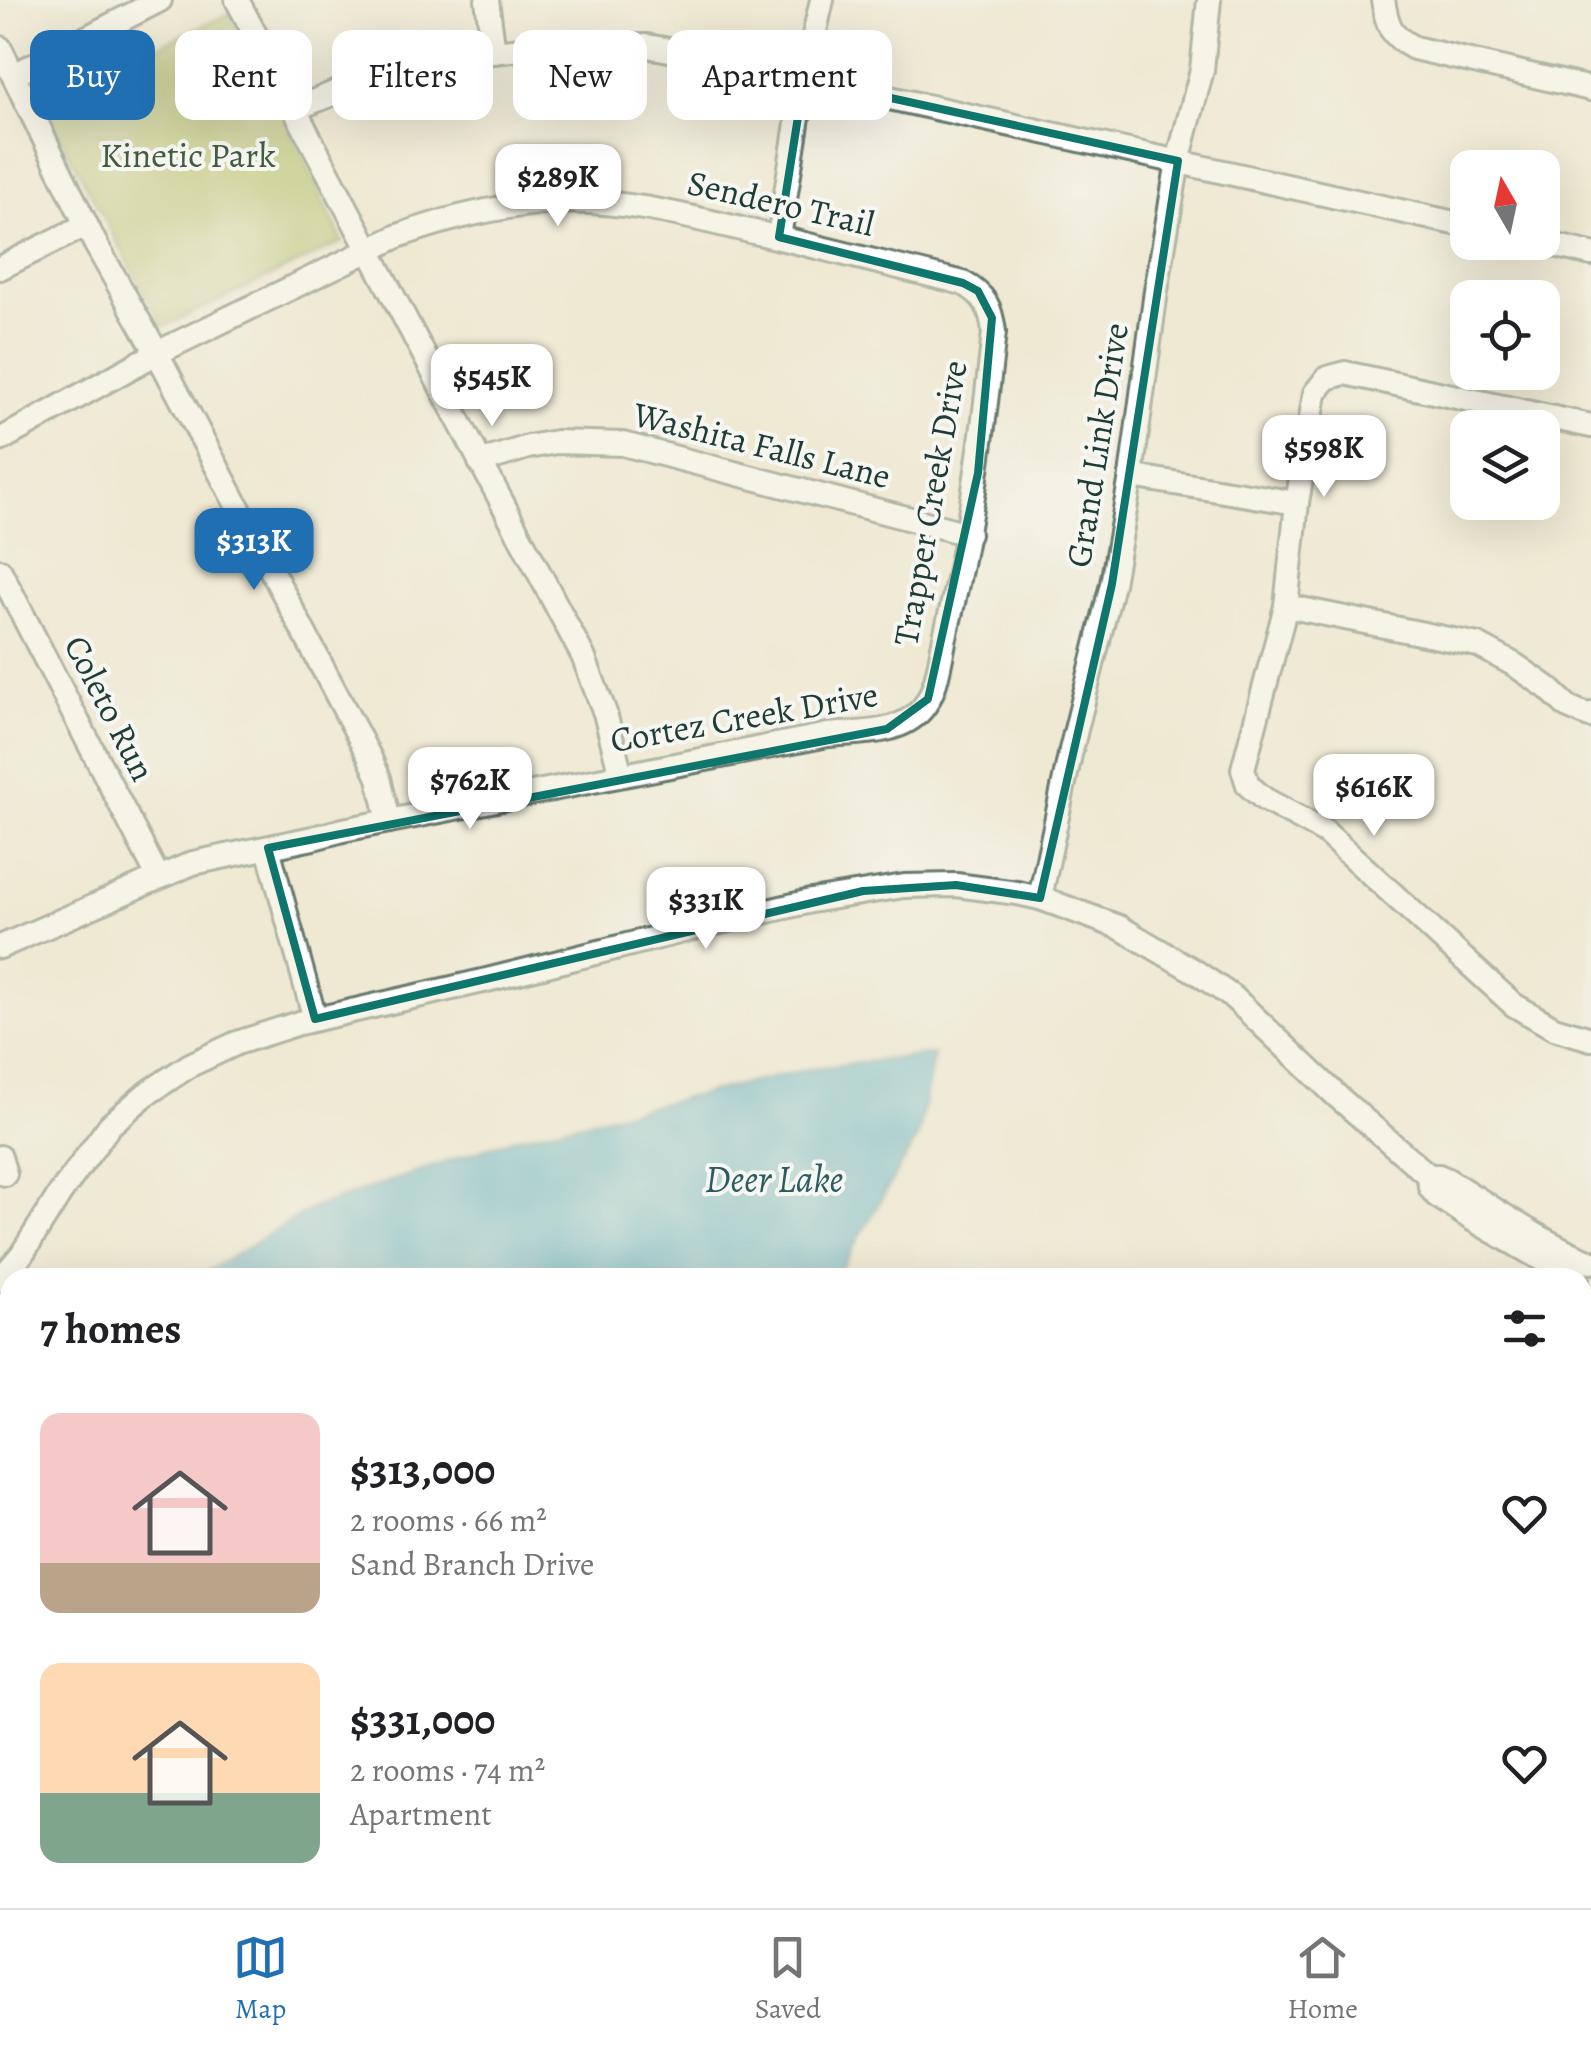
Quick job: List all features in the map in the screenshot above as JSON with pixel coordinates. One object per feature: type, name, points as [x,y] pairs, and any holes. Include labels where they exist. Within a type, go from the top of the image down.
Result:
[{"type":"street","points":[[14,75],[160,0]]},
{"type":"street","points":[[238,0],[254,30]]},
{"type":"street","points":[[487,0],[494,52]]},
{"type":"street","points":[[815,30],[822,0]]},
{"type":"street","name":"Grand Link Drive","points":[[1040,898],[1112,584],[1132,476],[1156,291],[1178,161],[1202,70],[1209,0]]},
{"type":"street","points":[[1384,10],[1398,39],[1414,48],[1591,89]]},
{"type":"street","points":[[312,102],[384,73],[494,52],[541,46],[667,49]]},
{"type":"street","points":[[0,48],[86,225],[370,756],[389,820]]},
{"type":"street","points":[[892,98],[1450,222]]},
{"type":"street","points":[[301,120],[583,656],[605,713],[621,775]]},
{"type":"street","points":[[779,237],[798,120]]},
{"type":"street","name":"Sendero Trail","points":[[0,440],[157,353],[398,236],[485,211],[554,202],[609,203],[664,211],[963,283],[978,292],[987,305]]},
{"type":"street","points":[[0,268],[86,225]]},
{"type":"street","points":[[1560,247],[1591,254]]},
{"type":"street","name":"Trapper Creek Drive","points":[[921,710],[933,688],[978,473],[994,332],[987,305]]},
{"type":"street","points":[[1591,426],[1345,372],[1327,378],[1315,392],[1286,606],[1242,769],[1248,785],[1264,799],[1326,832],[1514,1005],[1554,1028],[1591,1039]]},
{"type":"street","name":"Washita Falls Lane","points":[[480,462],[556,442],[624,444],[968,534]]},
{"type":"street","points":[[1132,476],[1297,503]]},
{"type":"street","name":"Coleto Run","points":[[0,571],[158,877]]},
{"type":"street","points":[[1286,606],[1478,646],[1515,665],[1568,707],[1590,715]]},
{"type":"street","name":"Cortez Creek Drive","points":[[0,947],[193,863],[389,820],[828,735],[887,729],[906,722],[921,710]]},
{"type":"street","points":[[268,848],[315,1019]]},
{"type":"street","points":[[10,1268],[110,1124],[145,1094],[190,1065],[236,1043],[315,1019],[695,928],[863,891],[904,886],[956,886],[1040,898],[1119,928],[1234,998],[1338,1097],[1429,1176],[1446,1178],[1518,1225],[1591,1262]]},
{"type":"street","points":[[1429,1176],[1436,1195],[1557,1268]]},
{"type":"highlighted area","points":[[804,79],[1178,161],[1112,584],[1040,898],[956,885],[863,891],[315,1019],[268,848],[887,729],[928,699],[978,473],[992,318],[978,291],[963,283],[779,237]]},
{"type":"green space","name":"Kinetic Park","points":[[235,11],[244,30],[193,30]]},
{"type":"green space","name":"Kinetic Park","points":[[175,38],[175,120],[286,120],[343,242],[163,327],[51,120],[155,120],[155,48]]},
{"type":"water","name":"Deer Lake","points":[[934,1054],[918,1136],[841,1268],[213,1268],[313,1208],[518,1137],[813,1068]]}]
